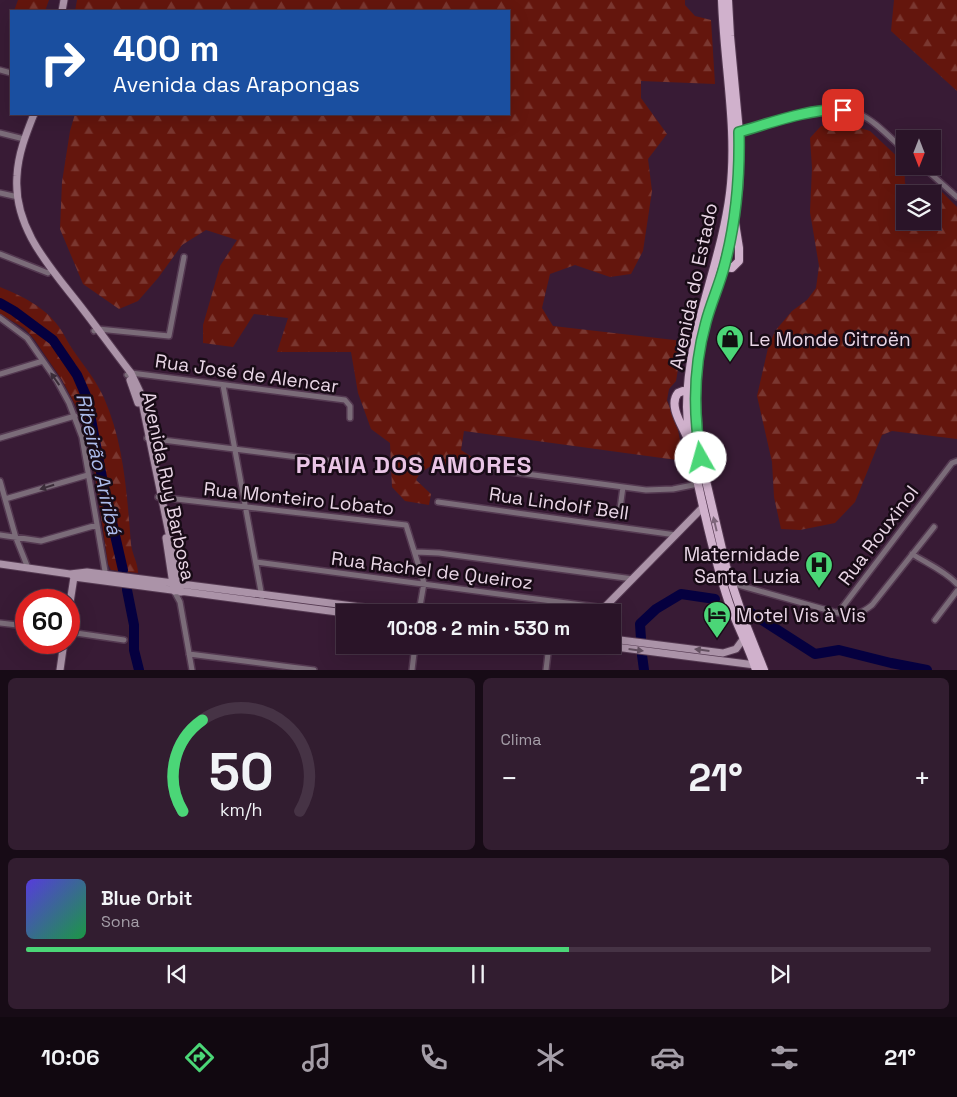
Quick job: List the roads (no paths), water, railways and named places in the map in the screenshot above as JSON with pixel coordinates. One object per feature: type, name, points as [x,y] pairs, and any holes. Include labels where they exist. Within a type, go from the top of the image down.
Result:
[{"type":"main road","name":"Avenida do Estado","points":[[722,0],[732,151],[730,193],[716,259],[696,337],[687,407],[690,446],[717,565],[734,605]]},
{"type":"main road","name":"Avenida do Estado","points":[[728,0],[739,132],[739,184],[724,267],[703,333],[696,397],[703,468],[731,583],[734,605]]},
{"type":"main road","name":"Avenida Ruy Barbosa","points":[[29,115],[12,176],[18,219],[34,253],[129,374],[148,439],[177,588]]},
{"type":"main road","name":"Avenida Ruy Barbosa","points":[[22,138],[34,115]]},
{"type":"main road","points":[[716,259],[724,267],[732,268],[739,261],[739,248],[734,219]]},
{"type":"main road","points":[[690,446],[674,401],[678,393],[688,392],[696,397]]},
{"type":"main road","points":[[609,604],[704,507]]},
{"type":"main road","points":[[0,564],[114,583],[177,588],[336,606]]},
{"type":"main road","points":[[72,575],[86,572],[105,574],[177,588]]},
{"type":"main road","points":[[71,589],[72,575]]},
{"type":"main road","points":[[262,599],[336,611]]},
{"type":"main road","points":[[734,605],[755,667]]},
{"type":"main road","points":[[734,605],[764,670]]},
{"type":"main road","points":[[723,657],[736,649],[744,638]]},
{"type":"main road","points":[[621,641],[723,657],[755,667]]},
{"type":"main road","points":[[621,646],[673,650]]},
{"type":"main road","points":[[60,670],[62,654]]},
{"type":"street","points":[[739,132],[812,112],[834,109],[854,111],[869,119],[896,143]]},
{"type":"street","points":[[0,132],[22,138]]},
{"type":"street","points":[[932,175],[957,197]]},
{"type":"street","points":[[0,192],[16,196]]},
{"type":"street","points":[[0,254],[50,272]]},
{"type":"street","points":[[96,330],[169,336],[184,257]]},
{"type":"street","points":[[0,318],[27,338],[64,393],[75,416],[82,437],[105,574],[107,579],[114,583]]},
{"type":"street","points":[[0,374],[43,362]]},
{"type":"street","name":"Rua José de Alencar","points":[[129,374],[345,400],[350,406],[350,418]]},
{"type":"street","points":[[223,385],[262,599]]},
{"type":"street","points":[[0,438],[75,416]]},
{"type":"street","points":[[148,439],[361,465]]},
{"type":"street","name":"Rua Rouxinol","points":[[731,583],[838,613],[952,463],[957,461]]},
{"type":"street","points":[[496,470],[623,487],[660,490],[698,484]]},
{"type":"street","points":[[5,499],[88,474]]},
{"type":"street","points":[[0,481],[16,538],[28,568]]},
{"type":"street","points":[[619,516],[623,487]]},
{"type":"street","name":"Rua Monteiro Lobato","points":[[160,497],[406,525],[416,552]]},
{"type":"street","name":"Rua Lindolf Bell","points":[[438,502],[677,535]]},
{"type":"street","points":[[0,535],[41,541],[97,525]]},
{"type":"street","points":[[838,613],[850,615],[863,612],[872,605],[934,528]]},
{"type":"street","points":[[420,604],[424,583],[416,552],[439,553],[633,579]]},
{"type":"street","points":[[912,554],[947,574],[957,584]]},
{"type":"street","name":"Rua Rachel de Queiroz","points":[[256,562],[424,583],[563,604]]},
{"type":"street","name":"Avenida Ruy Barbosa","points":[[177,588],[192,670]]},
{"type":"street","points":[[935,620],[957,590]]},
{"type":"street","points":[[0,623],[15,625]]},
{"type":"street","points":[[80,634],[124,640]]},
{"type":"street","points":[[189,654],[314,670]]},
{"type":"street","points":[[412,670],[414,654]]},
{"type":"street","points":[[546,670],[548,654]]},
{"type":"waterway","name":"Ribeirão Ariribá","points":[[0,303],[53,340],[77,375],[87,398],[103,483],[123,570]]},
{"type":"waterway","name":"Ribeirão Ariribá","points":[[127,590],[134,625],[134,650],[139,670]]},
{"type":"waterway","name":"Ribeirão Ariribá","points":[[641,639],[640,624],[656,609],[681,594],[715,599]]},
{"type":"waterway","name":"Ribeirão Ariribá","points":[[748,611],[815,654],[839,650],[927,670]]},
{"type":"waterway","name":"Ribeirão Ariribá","points":[[642,655],[644,670]]},
{"type":"place","name":"Le Monde Citroën","points":[[730,363]]},
{"type":"place","name":"Maternidade Santa Luzia","points":[[819,589]]},
{"type":"place","name":"Motel Vis à Vis","points":[[717,639]]},
{"type":"district","name":"PRAIA DOS AMORES","points":[[414,465]]}]
